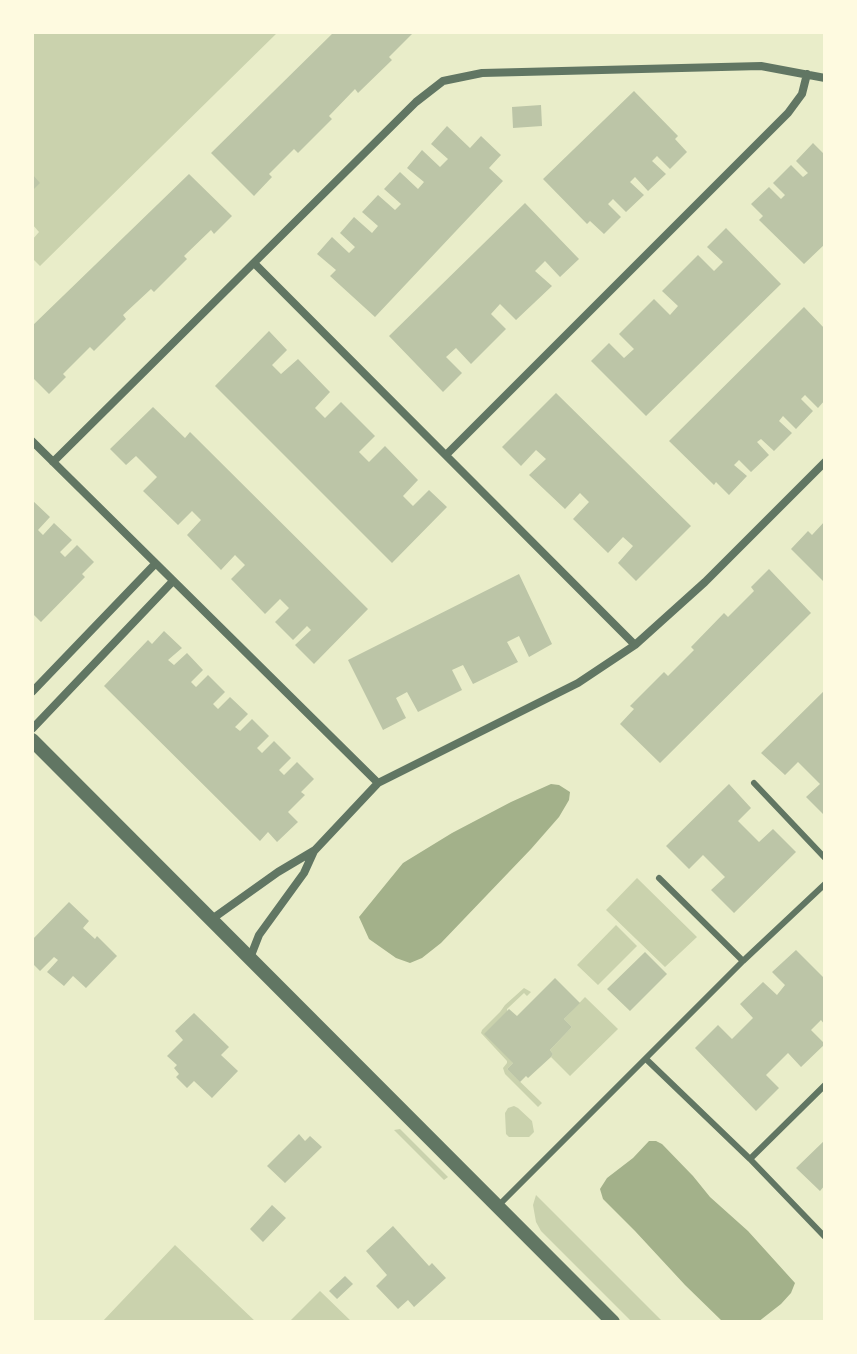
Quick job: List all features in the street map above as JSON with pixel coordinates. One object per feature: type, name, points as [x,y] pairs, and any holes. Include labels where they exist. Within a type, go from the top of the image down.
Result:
[{"type":"street","points":[[53,462],[416,102],[443,81],[482,73],[761,66],[825,78]]},
{"type":"street","points":[[446,455],[788,113],[802,94],[807,74]]},
{"type":"street","points":[[254,263],[635,645]]},
{"type":"street","points":[[32,441],[378,783]]},
{"type":"street","points":[[212,919],[315,850],[378,783],[578,683],[635,645],[705,582],[825,462]]},
{"type":"street","points":[[32,692],[155,564]]},
{"type":"street","points":[[32,729],[173,581]]},
{"type":"street","points":[[32,740],[613,1322]]},
{"type":"street","points":[[250,958],[259,935],[304,873],[315,850]]},
{"type":"lane","points":[[754,783],[825,858]]},
{"type":"lane","points":[[659,878],[743,961]]},
{"type":"lane","points":[[498,1206],[743,961],[825,884]]},
{"type":"lane","points":[[646,1059],[750,1159],[825,1237]]},
{"type":"lane","points":[[750,1159],[825,1085]]},
{"type":"shaded area","points":[[32,32],[278,32],[40,266],[32,258],[32,240],[39,232],[32,224]]},
{"type":"shaded area","points":[[551,784],[570,792],[559,817],[441,943],[410,963],[396,958],[369,939],[359,917],[403,863],[452,833]]},
{"type":"shaded area","points":[[637,878],[697,937],[665,967],[606,910]]},
{"type":"shaded area","points":[[616,925],[637,946],[598,985],[577,965]]},
{"type":"shaded area","points":[[524,988],[531,992],[527,996],[524,993],[507,1009],[513,1063],[507,1069],[542,1103],[538,1107],[505,1074],[503,1068],[507,1061],[481,1033]]},
{"type":"shaded area","points":[[585,997],[618,1029],[570,1076],[551,1057],[553,1054],[550,1050],[572,1027],[564,1019]]},
{"type":"shaded area","points":[[514,1106],[532,1121],[534,1132],[529,1137],[509,1137],[506,1134],[505,1113]]},
{"type":"shaded area","points":[[400,1129],[448,1177],[444,1180],[394,1130]]},
{"type":"shaded area","points":[[649,1141],[662,1144],[795,1283],[781,1304],[758,1322],[723,1322],[603,1199],[600,1189],[607,1178]]},
{"type":"shaded area","points":[[536,1195],[663,1322],[632,1322],[541,1231],[533,1205]]},
{"type":"shaded area","points":[[175,1245],[256,1322],[102,1322]]},
{"type":"shaded area","points":[[320,1291],[352,1322],[289,1322]]},
{"type":"building","points":[[334,32],[414,32],[389,57],[392,60],[358,93],[355,89],[329,116],[332,119],[298,153],[294,149],[269,174],[272,177],[254,196],[211,153]]},
{"type":"building","points":[[634,91],[678,136],[675,139],[687,152],[670,169],[657,156],[652,161],[666,174],[648,191],[635,177],[630,182],[644,195],[626,212],[613,199],[608,204],[621,217],[604,234],[590,221],[587,224],[543,179]]},
{"type":"building","points":[[541,105],[542,126],[513,128],[512,107]]},
{"type":"building","points":[[447,126],[470,148],[481,136],[501,155],[489,168],[503,181],[375,317],[330,276],[336,270],[317,254],[332,237],[349,253],[355,247],[340,233],[354,217],[372,233],[378,226],[362,212],[378,195],[395,210],[401,204],[384,189],[400,172],[418,189],[424,182],[407,168],[422,150],[440,167],[448,159],[431,144]]},
{"type":"building","points":[[813,143],[825,155],[825,244],[804,264],[759,220],[763,216],[751,204],[769,187],[781,199],[785,195],[773,183],[791,165],[803,177],[808,173],[796,161]]},
{"type":"building","points":[[32,174],[40,183],[32,191]]},
{"type":"building","points":[[189,174],[232,216],[214,234],[211,230],[184,256],[187,259],[154,292],[151,289],[123,315],[126,319],[94,351],[90,347],[63,374],[66,377],[49,394],[32,377],[32,326]]},
{"type":"building","points":[[525,203],[579,259],[560,277],[545,261],[535,271],[552,286],[516,320],[500,304],[491,314],[506,329],[471,364],[456,348],[446,357],[462,373],[443,392],[389,336]]},
{"type":"building","points":[[726,228],[781,284],[646,416],[591,361],[609,343],[624,358],[634,349],[619,334],[654,299],[670,315],[678,306],[662,291],[698,255],[714,271],[723,262],[707,247]]},
{"type":"building","points":[[804,307],[825,329],[825,400],[818,408],[805,395],[801,399],[813,411],[796,429],[783,416],[779,421],[792,433],[774,451],[761,439],[757,442],[769,455],[751,472],[739,460],[734,465],[747,476],[729,495],[716,482],[714,485],[669,441]]},
{"type":"building","points":[[269,331],[287,350],[272,365],[281,374],[298,359],[330,392],[315,408],[325,418],[341,402],[375,436],[359,452],[369,462],[385,446],[418,480],[403,496],[413,506],[429,490],[447,507],[392,563],[215,386]]},
{"type":"building","points":[[556,393],[691,526],[636,581],[618,563],[633,546],[623,537],[608,553],[573,519],[589,502],[580,493],[565,509],[529,475],[546,459],[536,450],[521,466],[502,447]]},
{"type":"building","points":[[153,407],[185,438],[190,432],[368,609],[314,664],[295,645],[311,630],[307,626],[293,640],[275,622],[289,608],[280,599],[265,614],[231,579],[245,565],[235,555],[221,570],[187,535],[201,520],[192,511],[178,525],[143,491],[157,477],[136,456],[126,465],[110,449]]},
{"type":"building","points":[[32,500],[50,517],[38,530],[43,535],[54,523],[72,540],[60,552],[65,557],[77,545],[94,562],[82,574],[85,577],[41,622],[32,613]]},
{"type":"building","points":[[825,521],[825,583],[791,549],[808,531],[812,535]]},
{"type":"building","points":[[769,569],[811,613],[660,763],[620,724],[634,709],[630,706],[664,672],[668,676],[724,613],[728,617],[754,591],[751,587]]},
{"type":"building","points":[[519,574],[552,644],[529,657],[519,636],[507,642],[518,662],[473,684],[463,665],[452,670],[462,690],[418,712],[407,692],[396,698],[406,718],[383,730],[348,660]]},
{"type":"building","points":[[164,631],[182,648],[168,660],[174,665],[187,653],[203,670],[191,682],[196,687],[208,675],[225,692],[213,704],[218,709],[230,697],[248,714],[235,727],[240,731],[252,719],[269,736],[257,748],[262,753],[274,741],[291,758],[279,770],[284,775],[297,762],[314,779],[301,792],[305,795],[288,812],[298,822],[277,842],[268,832],[260,841],[104,686],[148,640],[152,644]]},
{"type":"building","points":[[825,690],[825,816],[806,797],[820,784],[798,762],[785,775],[761,753]]},
{"type":"building","points":[[729,784],[751,808],[738,821],[759,842],[773,829],[796,852],[734,913],[711,890],[725,877],[703,855],[689,869],[666,846]]},
{"type":"building","points":[[69,902],[89,921],[83,928],[95,939],[97,936],[117,956],[86,988],[73,976],[64,986],[47,972],[58,960],[54,957],[40,971],[32,963],[32,940]]},
{"type":"building","points":[[796,950],[825,979],[825,1025],[821,1020],[811,1030],[825,1044],[801,1067],[788,1053],[766,1075],[779,1088],[756,1111],[695,1048],[718,1025],[732,1039],[753,1018],[740,1004],[763,982],[777,995],[785,985],[772,972]]},
{"type":"building","points":[[645,952],[667,974],[630,1011],[607,989]]},
{"type":"building","points":[[555,978],[580,1003],[564,1019],[572,1027],[550,1050],[553,1054],[551,1057],[520,1082],[507,1069],[513,1063],[484,1034],[509,1009],[517,1016]]},
{"type":"building","points":[[194,1013],[229,1047],[221,1055],[238,1071],[212,1098],[194,1081],[187,1088],[176,1077],[179,1074],[174,1068],[177,1065],[167,1056],[183,1040],[175,1031]]},
{"type":"building","points":[[299,1134],[305,1141],[310,1136],[322,1147],[285,1183],[267,1166]]},
{"type":"building","points":[[825,1140],[825,1185],[820,1191],[796,1168]]},
{"type":"building","points":[[272,1205],[286,1218],[263,1242],[250,1229]]},
{"type":"building","points":[[393,1226],[429,1266],[432,1263],[446,1278],[414,1307],[408,1300],[398,1309],[376,1286],[387,1275],[366,1251]]},
{"type":"building","points":[[345,1276],[353,1284],[337,1299],[329,1291]]}]
